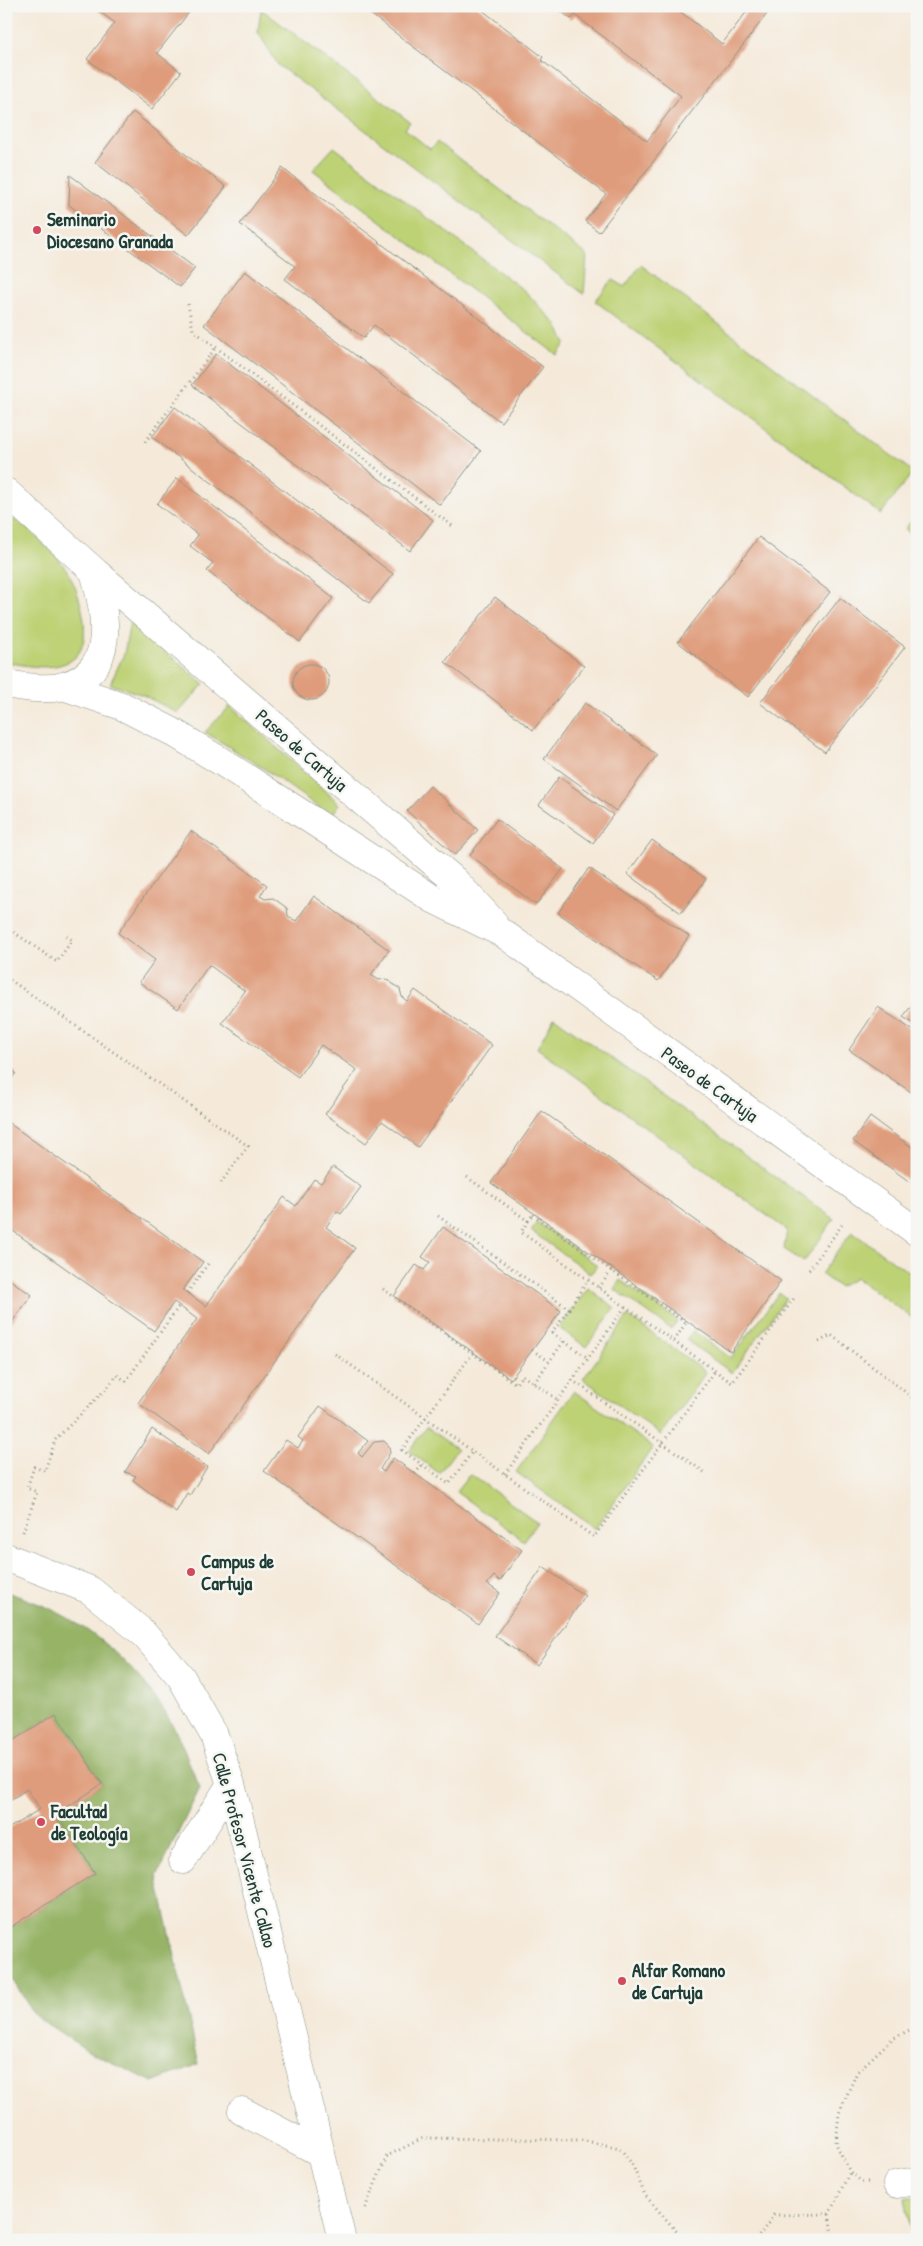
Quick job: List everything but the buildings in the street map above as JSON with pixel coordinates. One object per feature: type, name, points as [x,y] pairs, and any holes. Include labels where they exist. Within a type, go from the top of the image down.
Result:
[{"type":"main road","name":"Paseo de Cartuja","points":[[6,492],[94,571],[454,880],[504,934]]},
{"type":"main road","name":"Paseo de Cartuja","points":[[6,684],[34,688],[63,686],[82,677],[95,663],[102,650],[105,634],[104,615],[94,571]]},
{"type":"main road","name":"Paseo de Cartuja","points":[[63,686],[122,706],[171,731],[433,899],[504,934],[917,1232]]},
{"type":"main road","name":"Calle Profesor Vicente Callao","points":[[6,1557],[90,1590],[142,1632],[181,1677],[214,1735],[231,1784],[342,2240]]},
{"type":"main road","points":[[183,1860],[231,1784]]},
{"type":"main road","points":[[242,2112],[321,2153]]},
{"type":"path","points":[[188,304],[193,330],[455,528]]},
{"type":"path","points":[[145,442],[216,348]]},
{"type":"path","points":[[6,932],[9,928],[57,962],[72,940],[63,934]]},
{"type":"path","points":[[6,977],[248,1146],[220,1184]]},
{"type":"path","points":[[467,1177],[528,1221]]},
{"type":"path","points":[[674,1341],[686,1322],[533,1214],[520,1232],[732,1383],[795,1297]]},
{"type":"path","points":[[438,1216],[568,1309]]},
{"type":"path","points":[[810,1270],[842,1225]]},
{"type":"path","points":[[188,1293],[210,1261]]},
{"type":"path","points":[[599,1288],[612,1269]]},
{"type":"path","points":[[588,1280],[552,1332],[588,1358]]},
{"type":"path","points":[[383,1289],[516,1384],[522,1375],[558,1400]]},
{"type":"path","points":[[23,1532],[37,1492],[27,1488],[34,1467],[45,1471],[55,1440],[109,1386],[117,1375],[126,1381],[179,1306]]},
{"type":"path","points":[[505,1474],[625,1307]]},
{"type":"path","points":[[819,1342],[830,1335],[917,1401]]},
{"type":"path","points":[[534,1383],[564,1341]]},
{"type":"path","points":[[532,1350],[549,1361]]},
{"type":"path","points":[[472,1353],[402,1450],[449,1484],[473,1451]]},
{"type":"path","points":[[336,1354],[594,1537],[715,1371]]},
{"type":"path","points":[[572,1380],[707,1474]]},
{"type":"path","points":[[415,1474],[422,1465]]},
{"type":"path","points":[[907,2183],[862,2182],[850,2172],[836,2144],[839,2113],[857,2072],[892,2039],[917,2026]]},
{"type":"path","points":[[365,2208],[387,2156],[423,2138],[581,2140],[620,2148],[632,2164],[645,2195],[684,2240]]},
{"type":"path","points":[[833,2240],[829,2214],[850,2172]]},
{"type":"path","points":[[756,2240],[774,2215],[829,2214]]},
{"type":"green space","points":[[261,9],[410,122],[405,129],[430,149],[437,142],[587,255],[584,294],[278,65],[258,32]]},
{"type":"green space","points":[[334,147],[526,292],[557,325],[566,343],[557,355],[313,170]]},
{"type":"green space","points":[[641,265],[913,472],[881,514],[595,301],[613,279],[624,287]]},
{"type":"green space","points":[[917,514],[917,538],[905,529]]},
{"type":"green space","points":[[6,516],[30,531],[55,555],[66,569],[76,590],[83,617],[83,643],[78,654],[63,664],[39,667],[6,662]]},
{"type":"green space","points":[[130,622],[204,684],[178,713],[143,695],[110,684],[124,654]]},
{"type":"green space","points":[[230,706],[340,804],[331,816],[266,770],[205,732]]},
{"type":"green space","points":[[554,1017],[834,1219],[804,1262],[784,1249],[787,1230],[537,1048]]},
{"type":"green space","points":[[537,1222],[597,1265],[591,1274],[531,1231]]},
{"type":"green space","points":[[852,1232],[917,1278],[917,1321],[856,1278],[839,1287],[821,1274]]},
{"type":"green space","points":[[620,1280],[678,1320],[671,1329],[614,1289]]},
{"type":"green space","points":[[588,1288],[615,1308],[586,1347],[559,1328]]},
{"type":"green space","points":[[779,1293],[786,1298],[732,1373],[686,1340],[693,1331],[731,1358]]},
{"type":"green space","points":[[628,1316],[706,1372],[661,1435],[583,1379]]},
{"type":"green space","points":[[574,1391],[653,1447],[595,1529],[516,1472]]},
{"type":"green space","points":[[426,1427],[457,1449],[439,1473],[409,1451]]},
{"type":"green space","points":[[470,1474],[537,1522],[524,1541],[456,1492]]},
{"type":"green space","points":[[6,1592],[60,1613],[91,1633],[119,1656],[144,1684],[165,1713],[178,1735],[200,1788],[157,1876],[199,2064],[153,2082],[88,2051],[34,2015],[6,1969],[6,1930],[95,1873],[57,1814],[102,1784],[56,1713],[11,1742],[6,1736]]},
{"type":"green space","points":[[917,2196],[917,2240],[912,2240],[905,2198]]},
{"type":"place","name":"Seminario Diocesano Granada","points":[[37,230]]},
{"type":"place","name":"Campus de Cartuja","points":[[191,1572]]},
{"type":"place","name":"Facultad de Teología","points":[[41,1822]]},
{"type":"place","name":"Alfar Romano de Cartuja","points":[[622,1981]]}]
